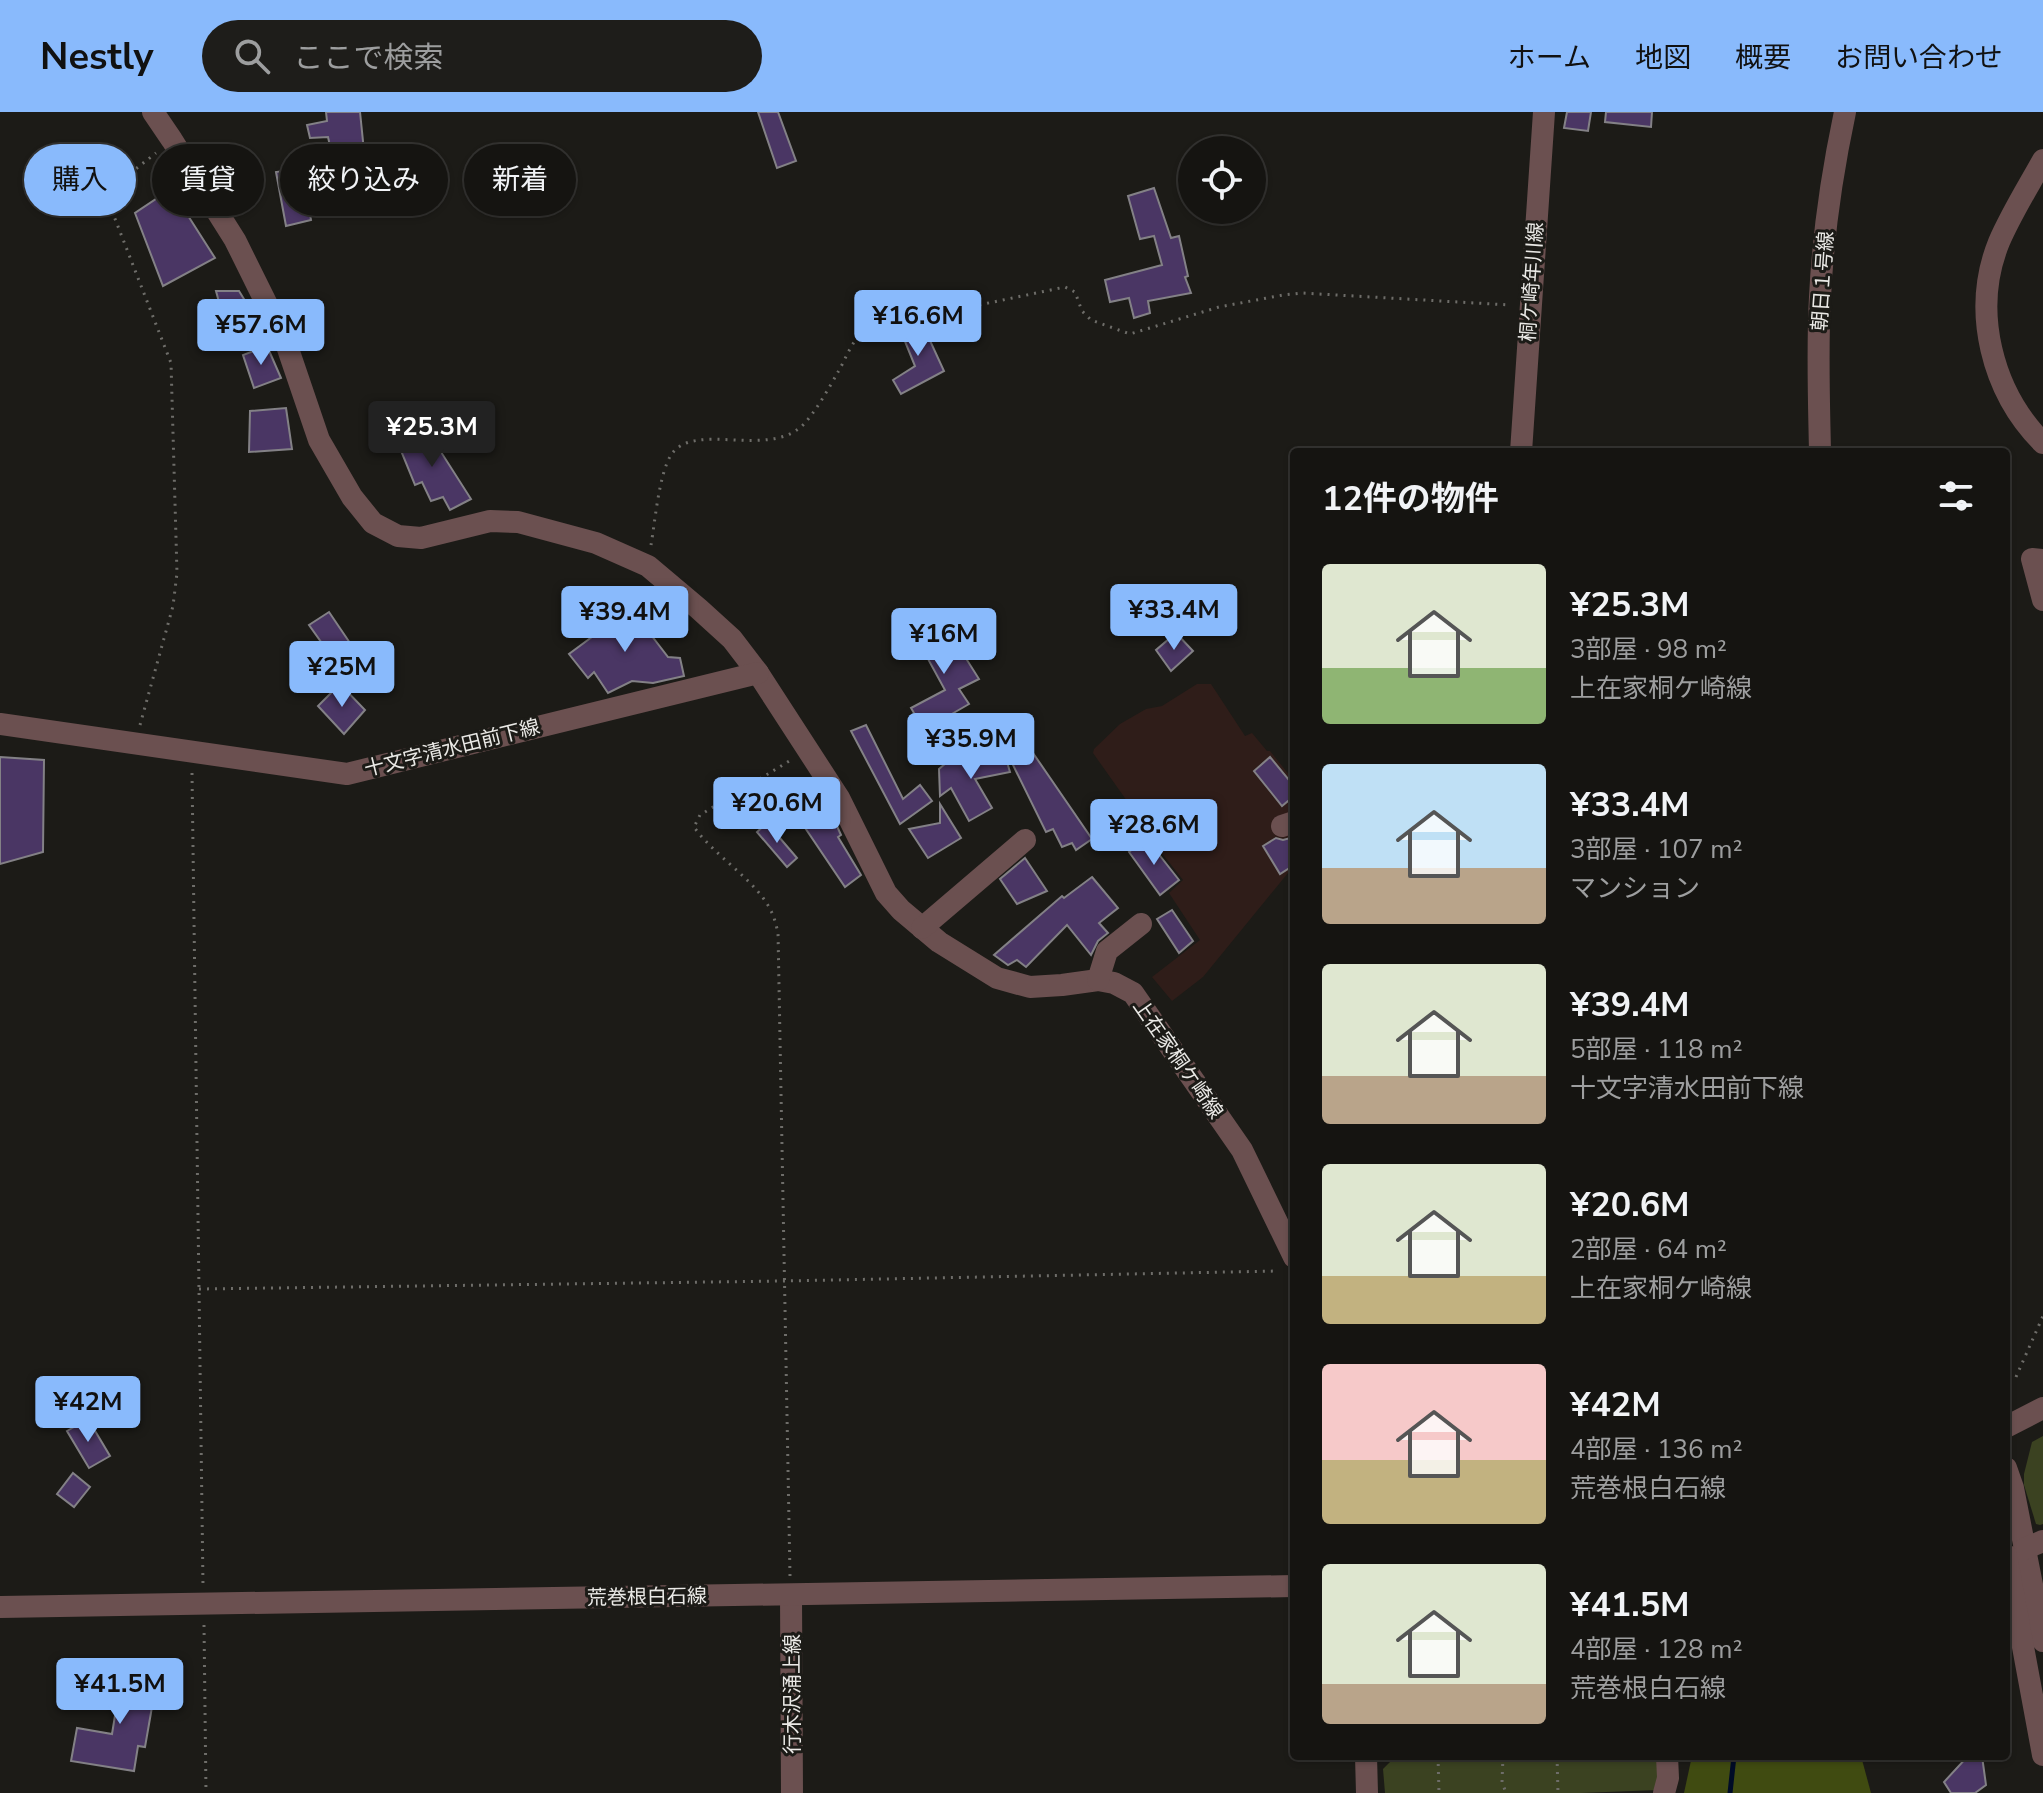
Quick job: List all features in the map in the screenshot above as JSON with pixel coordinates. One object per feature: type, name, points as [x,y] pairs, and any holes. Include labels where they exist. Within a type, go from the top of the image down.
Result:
[{"type":"street","name":"上在家桐ケ崎線","points":[[153,112],[235,240],[286,343],[319,440],[352,497],[373,523],[398,536],[421,538],[490,521],[518,522],[596,543],[648,566],[732,639],[758,673],[839,798],[886,893],[901,910],[939,942],[997,978],[1030,987],[1098,980],[1114,983],[1133,993],[1242,1150],[1286,1264]]},
{"type":"street","name":"桐ケ崎年川線","points":[[1521,448],[1544,112]]},
{"type":"street","name":"朝日１号線","points":[[1820,448],[1820,296],[1826,225],[1845,112]]},
{"type":"street","points":[[2043,160],[1998,244],[1987,301],[1987,325],[1998,375],[2030,430],[2043,443]]},
{"type":"street","points":[[2043,560],[2032,559],[2043,600]]},
{"type":"street","name":"十文字清水田前下線","points":[[0,724],[347,774],[758,673]]},
{"type":"street","points":[[922,928],[1025,840]]},
{"type":"street","points":[[1098,980],[1107,951],[1141,924]]},
{"type":"street","points":[[2010,1425],[2043,1408]]},
{"type":"street","points":[[2010,1479],[2043,1641]]},
{"type":"street","points":[[2024,1548],[2043,1755]]},
{"type":"street","name":"荒巻根白石線","points":[[0,1607],[1290,1586]]},
{"type":"street","name":"行木沢涌上線","points":[[791,1595],[792,1793]]},
{"type":"street","points":[[1366,1760],[1367,1793]]},
{"type":"street","points":[[1664,1793],[1668,1778],[1667,1760]]},
{"type":"path","points":[[135,744],[173,606],[177,573],[171,363],[110,199],[114,186],[172,140]]},
{"type":"path","points":[[648,566],[660,485],[671,455],[684,443],[697,440],[775,440],[791,434],[804,423],[838,373],[860,333],[869,328],[1065,287],[1075,292],[1082,311],[1091,320],[1130,334],[1219,307],[1302,293],[1530,306]]},
{"type":"path","points":[[791,1595],[778,932],[772,912],[759,893],[704,841],[694,827],[700,815],[807,749]]},
{"type":"path","points":[[192,753],[206,1793]]},
{"type":"path","points":[[199,1289],[784,1281],[1286,1264]]},
{"type":"path","points":[[2016,1377],[2043,1316]]},
{"type":"path","points":[[1438,1760],[1439,1793]]},
{"type":"path","points":[[1503,1760],[1502,1782],[1506,1793]]},
{"type":"path","points":[[1557,1760],[1558,1793]]},
{"type":"shaded area","points":[[1197,684],[1211,684],[1245,736],[1252,733],[1290,776],[1290,872],[1203,977],[1172,1001],[1152,977],[1200,940],[1169,893],[1183,880],[1142,828],[1144,825],[1093,753],[1120,724],[1146,709],[1162,706]]},
{"type":"green space","points":[[2043,1436],[2043,1524],[2040,1525],[2036,1524],[2024,1485],[2024,1474],[2032,1442]]},
{"type":"green space","points":[[1392,1760],[1660,1760],[1658,1790],[1581,1793],[1385,1793],[1383,1769]]},
{"type":"green space","points":[[1691,1760],[1862,1760],[1871,1793],[1684,1793]]},
{"type":"building","points":[[326,112],[360,112],[363,144],[330,144],[328,137],[310,138],[307,125],[327,121]]},
{"type":"building","points":[[758,112],[778,112],[796,161],[777,168]]},
{"type":"building","points":[[1567,112],[1591,112],[1588,131],[1564,128]]},
{"type":"building","points":[[1606,112],[1652,112],[1651,127],[1605,122]]},
{"type":"building","points":[[280,171],[280,194],[276,172]]},
{"type":"building","points":[[1154,188],[1171,238],[1179,236],[1188,276],[1185,277],[1191,293],[1148,301],[1150,313],[1134,318],[1129,298],[1110,302],[1105,280],[1162,265],[1154,236],[1140,239],[1128,196]]},
{"type":"building","points":[[152,202],[152,216],[188,216],[215,258],[163,286],[136,212]]},
{"type":"building","points":[[284,216],[310,216],[311,220],[286,226]]},
{"type":"building","points":[[216,291],[239,291],[266,335],[227,332]]},
{"type":"building","points":[[921,321],[944,371],[901,394],[893,380],[915,366],[900,329]]},
{"type":"building","points":[[267,346],[281,378],[254,388],[243,355]]},
{"type":"building","points":[[286,408],[292,449],[249,452],[250,411]]},
{"type":"building","points":[[425,427],[471,499],[450,510],[443,497],[431,501],[422,482],[415,485],[397,441]]},
{"type":"building","points":[[625,601],[668,657],[680,658],[684,676],[653,683],[632,681],[608,693],[594,672],[588,678],[569,654],[608,625],[604,620]]},
{"type":"building","points":[[329,612],[352,646],[334,660],[309,625]]},
{"type":"building","points":[[943,622],[979,679],[959,689],[969,704],[924,730],[911,708],[945,690],[916,637]]},
{"type":"building","points":[[1176,633],[1193,651],[1171,671],[1156,650]]},
{"type":"building","points":[[340,684],[365,710],[344,734],[318,706]]},
{"type":"building","points":[[866,725],[903,799],[920,785],[932,801],[900,824],[851,731]]},
{"type":"building","points":[[959,752],[959,762],[1004,752],[1010,772],[975,779],[992,808],[969,821],[951,788],[940,796],[939,769]]},
{"type":"building","points":[[1033,753],[1092,839],[1076,850],[1072,843],[1062,847],[1053,829],[1046,832],[1013,765]]},
{"type":"building","points":[[0,757],[44,760],[43,852],[0,864]]},
{"type":"building","points":[[1270,757],[1290,781],[1290,799],[1282,806],[1254,771]]},
{"type":"building","points":[[810,786],[836,824],[841,835],[838,837],[861,875],[845,887],[787,801]]},
{"type":"building","points":[[940,804],[961,838],[928,858],[909,829],[940,823]]},
{"type":"building","points":[[767,823],[797,858],[787,867],[757,832]]},
{"type":"building","points":[[1146,838],[1179,880],[1160,895],[1129,852]]},
{"type":"building","points":[[1276,838],[1290,838],[1290,868],[1280,874],[1263,846]]},
{"type":"building","points":[[1025,858],[1047,891],[1017,904],[1000,879]]},
{"type":"building","points":[[1092,877],[1118,908],[1099,923],[1108,933],[1098,941],[1091,955],[1067,925],[1026,967],[1017,960],[1008,965],[994,955],[1062,896],[1064,898]]},
{"type":"building","points":[[1172,910],[1193,941],[1179,953],[1157,919]]},
{"type":"building","points":[[88,1419],[110,1456],[89,1468],[67,1431]]},
{"type":"building","points":[[73,1473],[90,1487],[74,1507],[57,1494]]},
{"type":"building","points":[[115,1666],[142,1670],[140,1681],[156,1684],[145,1747],[138,1746],[134,1771],[71,1761],[77,1728],[112,1734],[120,1685],[112,1684]]},
{"type":"building","points":[[1964,1760],[1983,1760],[1986,1785],[1975,1793],[1951,1793],[1944,1782]]},
{"type":"waterway","points":[[1730,1793],[1734,1760]]}]
